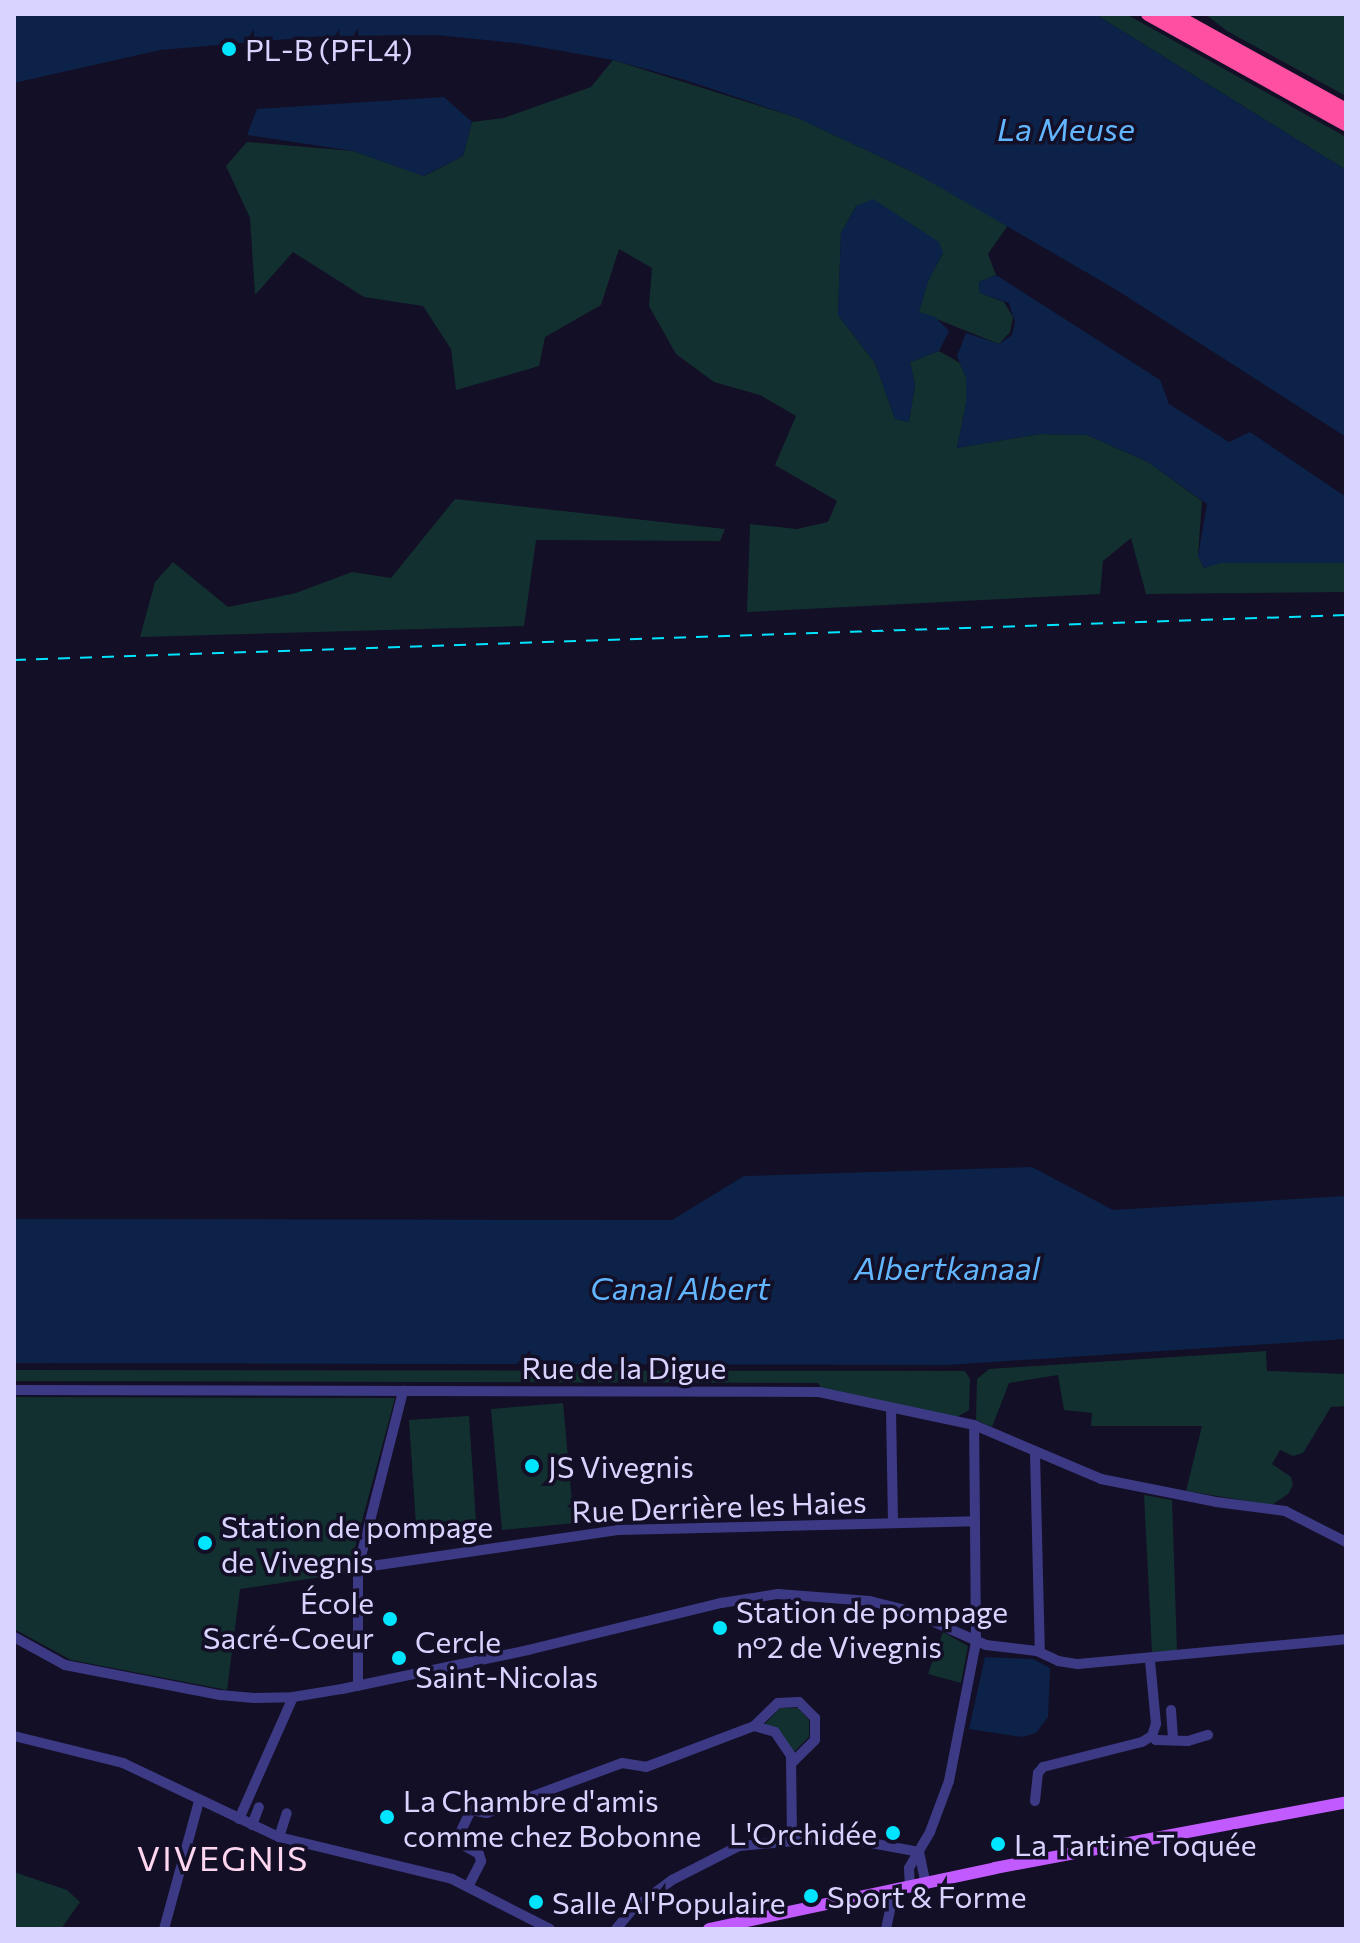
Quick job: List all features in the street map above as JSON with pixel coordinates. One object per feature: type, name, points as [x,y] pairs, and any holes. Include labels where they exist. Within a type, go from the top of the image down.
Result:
[{"type":"highway","points":[[1148,14],[1346,124]]},
{"type":"highway","points":[[1172,14],[1346,110]]},
{"type":"main road","points":[[709,1929],[1346,1802]]},
{"type":"street","name":"Rue de la Digue","points":[[14,1390],[819,1392],[974,1425],[1101,1479],[1216,1502],[1285,1511],[1346,1542]]},
{"type":"street","points":[[358,1686],[358,1568],[403,1391]]},
{"type":"street","name":"Rue Derrière les Haies","points":[[891,1408],[893,1523]]},
{"type":"street","points":[[910,1888],[909,1868],[919,1852],[949,1781],[976,1642],[974,1425]]},
{"type":"street","points":[[1035,1453],[1040,1652]]},
{"type":"street","name":"Rue Derrière les Haies","points":[[358,1568],[619,1530],[975,1521]]},
{"type":"street","points":[[14,1637],[65,1665],[220,1695],[293,1697],[528,1650],[721,1603],[778,1594],[870,1601],[909,1611],[976,1642],[1040,1652],[1058,1661],[1078,1664],[1150,1660],[1346,1639]]},
{"type":"street","points":[[1035,1801],[1038,1773],[1043,1767],[1142,1742],[1152,1736],[1156,1724],[1150,1660]]},
{"type":"street","points":[[239,1819],[293,1697]]},
{"type":"street","points":[[469,1885],[481,1861],[479,1854],[461,1844],[458,1837],[471,1810],[487,1813],[622,1763],[646,1767],[754,1726],[778,1703],[799,1702],[815,1718],[815,1740],[792,1763]]},
{"type":"street","points":[[1171,1710],[1173,1738]]},
{"type":"street","points":[[754,1726],[782,1737],[792,1763],[789,1792],[792,1840]]},
{"type":"street","points":[[1152,1736],[1156,1740],[1173,1738],[1188,1741],[1208,1735]]},
{"type":"street","points":[[14,1736],[123,1763],[279,1837],[469,1885],[550,1929]]},
{"type":"street","points":[[164,1929],[199,1801]]},
{"type":"street","points":[[252,1825],[259,1807]]},
{"type":"street","points":[[279,1837],[287,1813]]},
{"type":"street","points":[[616,1929],[633,1909],[662,1887],[718,1854],[739,1846],[839,1837],[919,1852]]},
{"type":"street","points":[[919,1852],[926,1884]]},
{"type":"street","points":[[886,1929],[894,1891]]},
{"type":"green space","points":[[1095,14],[1126,14],[1346,137],[1346,170]]},
{"type":"green space","points":[[1205,14],[1346,14],[1346,96],[1227,31]]},
{"type":"green space","points":[[613,60],[798,118],[917,174],[1008,225],[988,254],[996,275],[979,282],[980,293],[1004,302],[1013,317],[1010,332],[999,344],[919,312],[928,281],[943,253],[856,206],[841,233],[838,315],[875,363],[895,419],[909,422],[915,385],[910,362],[939,351],[960,363],[966,378],[966,404],[957,448],[1039,434],[1087,435],[1148,462],[1202,501],[1198,555],[1204,568],[1218,561],[1346,563],[1346,592],[1146,594],[1131,538],[1103,561],[1100,594],[747,612],[750,524],[797,529],[828,522],[837,501],[775,465],[796,416],[760,395],[714,382],[676,354],[649,306],[652,268],[619,249],[601,305],[545,337],[539,366],[456,390],[451,349],[423,306],[364,297],[293,252],[255,295],[250,218],[226,166],[247,142],[353,151],[424,176],[463,156],[472,122],[504,118],[591,87]]},
{"type":"green space","points":[[455,499],[725,529],[720,541],[536,540],[524,626],[140,637],[155,582],[173,562],[228,607],[296,593],[352,572],[391,578]]},
{"type":"green space","points":[[1266,1351],[1267,1371],[1346,1374],[1346,1406],[1331,1407],[1303,1453],[1293,1456],[1280,1450],[1272,1464],[1291,1477],[1293,1485],[1288,1494],[1272,1505],[1186,1491],[1202,1426],[1091,1426],[1092,1413],[1064,1410],[1058,1375],[1009,1383],[992,1427],[976,1420],[977,1379],[989,1369]]},
{"type":"green space","points":[[14,1370],[965,1371],[970,1379],[969,1410],[957,1417],[822,1389],[818,1383],[14,1381]]},
{"type":"green space","points":[[14,1397],[395,1398],[348,1573],[240,1589],[227,1690],[71,1660],[14,1629]]},
{"type":"green space","name":"JS Vivegnis","points":[[563,1403],[574,1523],[502,1530],[491,1409]]},
{"type":"green space","points":[[469,1416],[477,1536],[417,1540],[409,1420]]},
{"type":"green space","points":[[1144,1495],[1172,1500],[1177,1651],[1152,1652]]},
{"type":"green space","points":[[943,1632],[968,1646],[961,1683],[928,1674]]},
{"type":"green space","points":[[780,1708],[798,1708],[809,1720],[809,1737],[793,1753],[783,1735],[764,1725]]},
{"type":"green space","points":[[14,1872],[67,1890],[80,1902],[61,1929],[14,1929]]},
{"type":"water","name":"La Meuse","points":[[14,14],[1095,14],[1346,170],[1346,437],[1115,289],[917,174],[798,118],[685,80],[613,60],[516,43],[437,35],[323,36],[160,50],[14,83]]},
{"type":"water","points":[[444,97],[472,122],[463,156],[423,176],[353,151],[247,135],[257,109]]},
{"type":"water","points":[[873,199],[939,242],[943,253],[928,281],[919,312],[935,317],[949,331],[939,351],[910,362],[915,385],[909,422],[895,419],[875,363],[838,315],[841,233],[856,206]]},
{"type":"water","points":[[996,275],[1160,380],[1169,404],[1229,442],[1250,432],[1346,497],[1346,563],[1221,563],[1204,568],[1198,556],[1207,504],[1148,462],[1087,435],[1039,434],[957,448],[966,404],[966,378],[957,356],[966,333],[999,344],[1012,335],[1015,322],[1009,303],[980,293],[979,282]]},
{"type":"water","name":"Albertkanaal","points":[[1032,1167],[1113,1210],[1346,1196],[1346,1339],[947,1365],[14,1363],[14,1219],[672,1220],[744,1176]]},
{"type":"water","points":[[985,1657],[1033,1659],[1050,1668],[1048,1717],[1036,1733],[1022,1737],[969,1729]]},
{"type":"railway","points":[[14,660],[1346,615]]},
{"type":"place","name":"PL-B (PFL4)","points":[[229,49]]},
{"type":"place","name":"JS Vivegnis","points":[[532,1466]]},
{"type":"place","name":"Station de pompage de Vivegnis","points":[[205,1543]]},
{"type":"place","name":"École Sacré-Coeur","points":[[390,1619]]},
{"type":"place","name":"Station de pompage n°2 de Vivegnis","points":[[720,1628]]},
{"type":"place","name":"Cercle Saint-Nicolas","points":[[399,1658]]},
{"type":"place","name":"La Chambre d'amis comme chez Bobonne","points":[[387,1817]]},
{"type":"place","name":"L'Orchidée","points":[[893,1833]]},
{"type":"place","name":"La Tartine Toquée","points":[[998,1844]]},
{"type":"place","name":"Sport & Forme","points":[[811,1896]]},
{"type":"place","name":"Salle Al'Populaire","points":[[536,1902]]},
{"type":"district","name":"VIVEGNIS","points":[[223,1858]]},
{"type":"water label","name":"Canal Albert","points":[[680,1287]]}]
